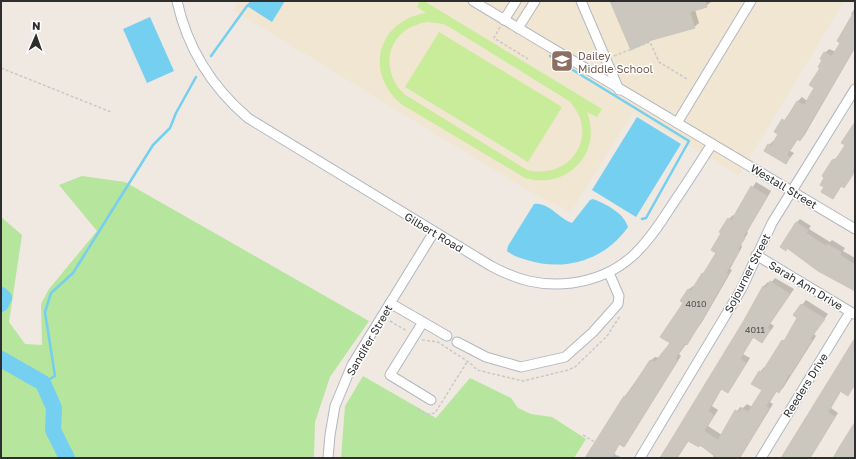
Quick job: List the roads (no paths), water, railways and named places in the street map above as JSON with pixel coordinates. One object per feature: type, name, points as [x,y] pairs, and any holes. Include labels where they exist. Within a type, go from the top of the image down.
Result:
[{"type":"street","name":"Gilbert Road","points":[[177,1],[181,18],[190,42],[211,79],[229,101],[248,118],[504,273],[531,283],[561,285],[594,279],[609,273],[630,260],[647,243],[712,144]]},
{"type":"street","name":"Westall Street","points":[[473,1],[504,24],[518,28],[855,229]]},
{"type":"street","points":[[504,24],[516,1]]},
{"type":"street","points":[[518,28],[535,1]]},
{"type":"street","points":[[581,1],[620,90]]},
{"type":"street","points":[[677,123],[751,1]]},
{"type":"street","name":"Sojourner Street","points":[[640,458],[742,288],[772,223],[855,89]]},
{"type":"street","name":"Sandifer Street","points":[[328,458],[330,435],[336,406],[352,365],[434,232]]},
{"type":"street","name":"Sarah Ann Drive","points":[[756,255],[853,313]]},
{"type":"street","points":[[457,342],[486,357],[521,367],[565,357],[593,332],[618,304],[619,296],[609,273]]},
{"type":"street","points":[[390,303],[447,336]]},
{"type":"street","name":"Reeders Drive","points":[[761,458],[853,313]]},
{"type":"street","points":[[423,322],[390,375],[431,400]]},
{"type":"water","points":[[250,1],[285,1],[272,22],[247,6]]},
{"type":"water","points":[[150,17],[174,71],[147,83],[123,29]]},
{"type":"water","points":[[637,117],[681,144],[636,217],[592,190]]},
{"type":"water","points":[[593,199],[609,206],[619,213],[623,217],[628,227],[608,248],[583,260],[570,264],[556,265],[527,260],[514,256],[507,251],[508,246],[534,204],[539,204],[549,208],[572,223],[590,200]]},
{"type":"waterway","points":[[211,56],[247,6],[254,1]]},
{"type":"waterway","points":[[550,56],[689,141],[646,218],[642,219]]},
{"type":"waterway","points":[[43,383],[55,376],[45,312],[51,293],[73,273],[153,145],[170,128],[176,113],[196,77]]},
{"type":"waterway","points":[[1,295],[4,298],[1,304]]},
{"type":"waterway","points":[[1,359],[43,383],[54,408],[53,430],[67,458]]},
{"type":"place","name":"Dailey Middle School","points":[[562,61]]}]
